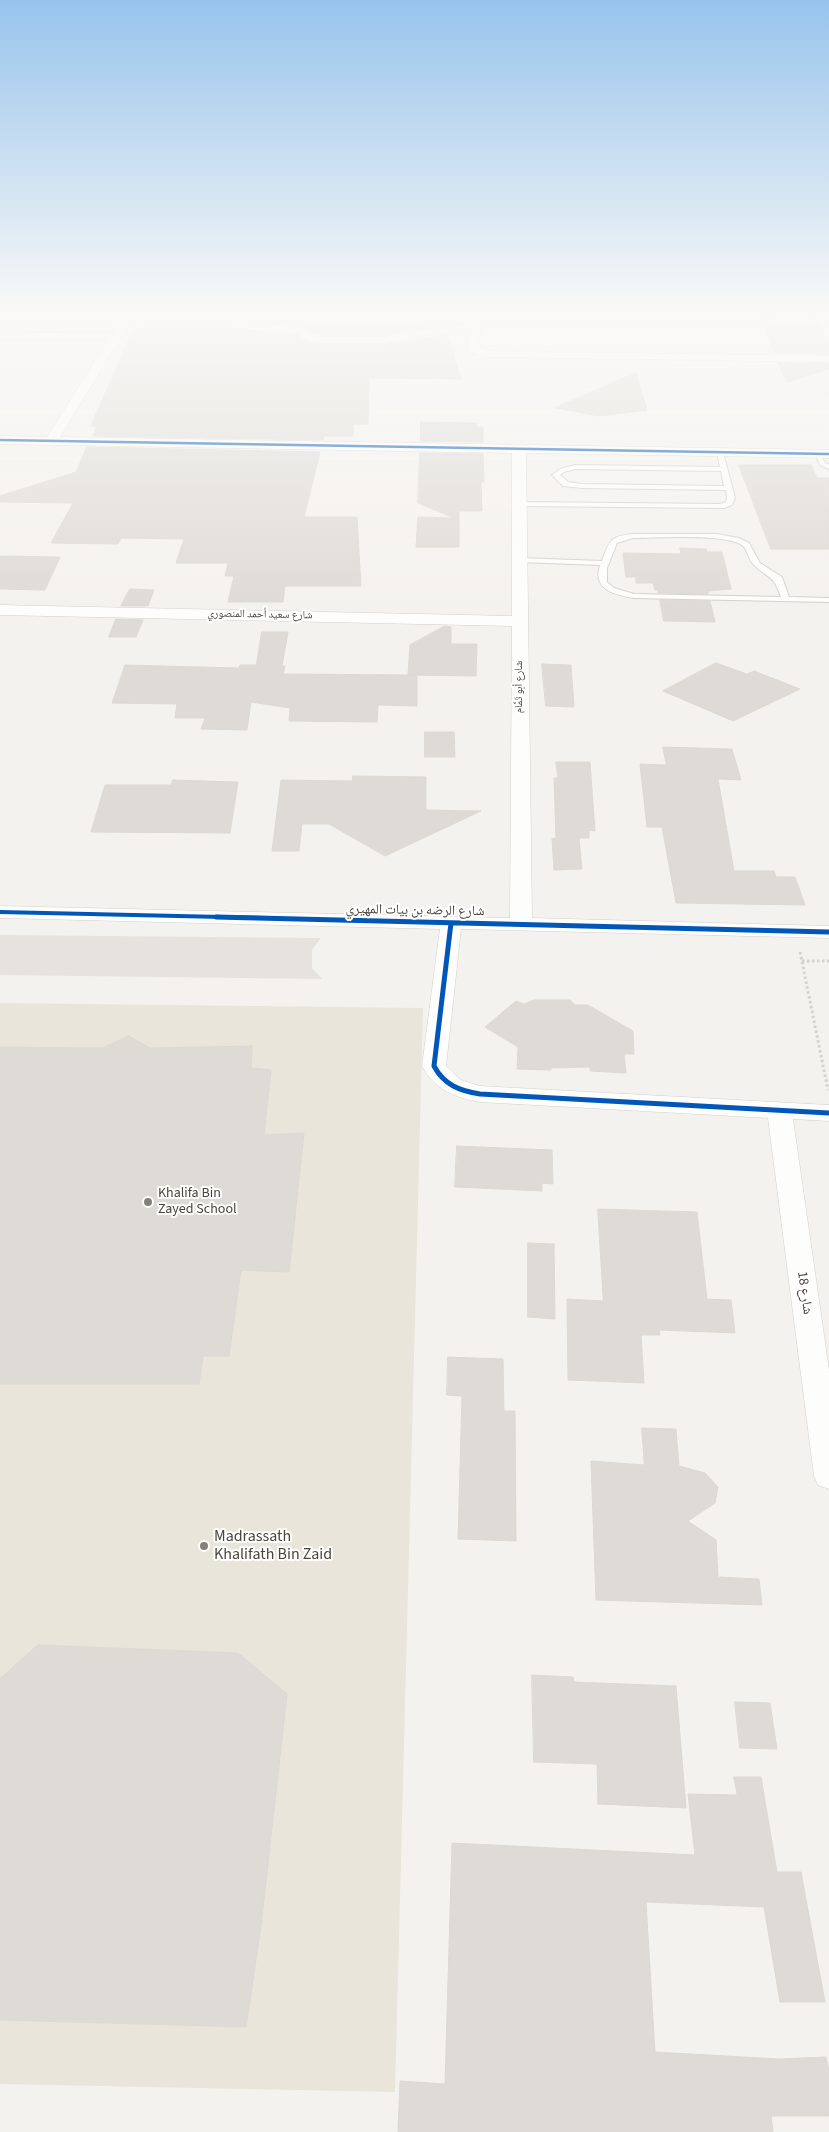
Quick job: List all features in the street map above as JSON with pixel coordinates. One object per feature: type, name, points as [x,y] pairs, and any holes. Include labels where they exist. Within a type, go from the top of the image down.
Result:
[{"type":"street","points":[[51,441],[70,410]]},
{"type":"street","points":[[0,440],[823,454]]},
{"type":"street","name":"شارع أبو تَمَّام","points":[[519,449],[521,924]]},
{"type":"street","name":"شارع سعيد أحمد المنصوري","points":[[0,610],[520,621]]},
{"type":"street","name":"شارع الرضه بن بيات المهيري","points":[[0,912],[829,932]]},
{"type":"street","points":[[451,923],[434,1066],[444,1081],[454,1088],[480,1094],[829,1113]]},
{"type":"street","name":"شارع 18","points":[[779,1110],[829,1476]]},
{"type":"lane","points":[[519,504],[710,508],[729,503],[731,498],[720,452]]},
{"type":"lane","points":[[823,454],[822,464],[829,467]]},
{"type":"lane","points":[[724,469],[575,467],[562,470],[556,475],[566,484],[582,486],[729,488]]},
{"type":"lane","points":[[786,599],[776,575],[757,564],[746,545],[730,538],[625,536],[612,541],[601,570],[602,583],[610,589],[625,594],[786,599],[829,600]]},
{"type":"lane","points":[[519,560],[604,563]]},
{"type":"path","points":[[796,931],[829,1093]]},
{"type":"path","points":[[802,961],[829,961]]},
{"type":"shaded area","points":[[0,935],[321,938],[312,950],[312,968],[322,979],[0,975]]},
{"type":"shaded area","name":"Madrassath Khalifath Bin Zaid","points":[[0,1003],[423,1008],[395,2092],[0,2084]]},
{"type":"building","points":[[98,410],[368,410],[368,424],[353,424],[353,436],[324,436],[323,440],[93,436],[97,426],[91,426]]},
{"type":"building","points":[[569,410],[643,410],[599,416]]},
{"type":"building","points":[[421,422],[476,423],[476,427],[483,427],[483,442],[421,441]]},
{"type":"building","points":[[87,447],[320,452],[304,517],[357,517],[361,586],[285,586],[283,602],[228,602],[234,576],[225,576],[228,563],[176,563],[184,539],[121,538],[118,544],[51,543],[73,503],[0,502],[0,496],[76,472]]},
{"type":"building","points":[[420,453],[483,454],[484,482],[481,482],[482,511],[459,511],[459,547],[416,547],[418,517],[454,518],[418,503]]},
{"type":"building","points":[[739,465],[811,465],[817,478],[829,478],[829,549],[771,549]]},
{"type":"building","points":[[680,548],[722,552],[731,589],[708,591],[708,594],[658,593],[653,583],[636,583],[636,577],[626,577],[623,553],[681,554]]},
{"type":"building","points":[[0,556],[60,557],[45,590],[0,589]]},
{"type":"building","points":[[130,589],[154,590],[148,606],[121,606]]},
{"type":"building","points":[[660,600],[710,601],[715,622],[664,621]]},
{"type":"building","points":[[116,619],[143,620],[136,637],[109,637]]},
{"type":"building","points":[[445,626],[451,627],[451,644],[477,644],[476,676],[408,675],[410,645]]},
{"type":"building","points":[[262,632],[288,632],[282,666],[285,666],[283,674],[417,675],[417,706],[378,705],[377,722],[289,721],[290,708],[251,702],[247,730],[201,729],[205,718],[175,718],[177,704],[112,703],[125,665],[239,668],[240,665],[256,665]]},
{"type":"building","points":[[716,663],[747,674],[754,671],[800,689],[733,721],[663,691]]},
{"type":"building","points":[[542,664],[571,665],[574,707],[546,706]]},
{"type":"building","points":[[425,732],[454,732],[455,757],[425,757]]},
{"type":"building","points":[[663,747],[732,749],[741,780],[718,779],[734,871],[774,871],[776,877],[795,877],[805,905],[676,903],[662,827],[647,827],[640,764],[666,765]]},
{"type":"building","points":[[556,762],[590,762],[595,831],[589,830],[589,838],[579,838],[582,869],[554,870],[552,838],[556,839],[554,778],[558,778]]},
{"type":"building","points":[[353,776],[426,777],[426,810],[481,811],[385,856],[329,824],[302,824],[299,851],[272,851],[281,780],[352,781]]},
{"type":"building","points":[[173,780],[238,782],[230,833],[91,832],[105,785],[171,785]]},
{"type":"building","points":[[534,1000],[570,1000],[575,1005],[588,1005],[633,1031],[634,1054],[624,1054],[626,1073],[590,1071],[590,1067],[551,1068],[551,1070],[517,1069],[518,1047],[485,1027],[516,1001],[524,1004]]},
{"type":"building","name":"Khalifa Bin Zayed School","points":[[129,1036],[150,1048],[252,1046],[251,1068],[271,1070],[264,1135],[304,1133],[289,1272],[241,1270],[229,1356],[203,1356],[199,1384],[0,1384],[0,1047],[102,1048]]},
{"type":"building","points":[[457,1146],[552,1150],[553,1184],[542,1183],[542,1191],[455,1187]]},
{"type":"building","points":[[598,1209],[697,1212],[707,1299],[731,1300],[735,1333],[659,1330],[660,1335],[641,1335],[644,1383],[568,1380],[567,1299],[603,1301]]},
{"type":"building","points":[[528,1243],[554,1244],[555,1319],[528,1317]]},
{"type":"building","points":[[448,1357],[503,1359],[504,1411],[515,1411],[516,1541],[458,1539],[462,1396],[447,1395]]},
{"type":"building","points":[[642,1428],[676,1429],[679,1466],[705,1473],[718,1487],[715,1503],[688,1521],[716,1540],[718,1577],[759,1579],[762,1605],[596,1600],[591,1461],[644,1465]]},
{"type":"building","points":[[38,1645],[238,1653],[287,1694],[261,1926],[246,2027],[0,2020],[0,1679]]},
{"type":"building","points":[[532,1675],[573,1677],[574,1682],[676,1686],[686,1808],[598,1804],[597,1764],[534,1762]]},
{"type":"building","points":[[735,1702],[770,1703],[777,1749],[740,1748]]},
{"type":"building","points":[[734,1777],[761,1777],[777,1872],[801,1872],[825,2002],[780,2002],[764,1907],[646,1902],[655,2052],[779,2059],[826,2057],[829,2071],[829,2116],[771,2116],[773,2132],[398,2132],[400,2081],[445,2084],[452,1843],[695,1855],[688,1794],[737,1795]]},
{"type":"cycle path","points":[[0,440],[829,454]]},
{"type":"cycle path","points":[[0,912],[829,932]]},
{"type":"cycle path","points":[[451,923],[434,1066],[437,1073],[452,1086],[480,1094],[829,1113]]},
{"type":"place","name":"Khalifa Bin Zayed School","points":[[148,1202]]},
{"type":"place","name":"Madrassath Khalifath Bin Zaid","points":[[204,1546]]}]
